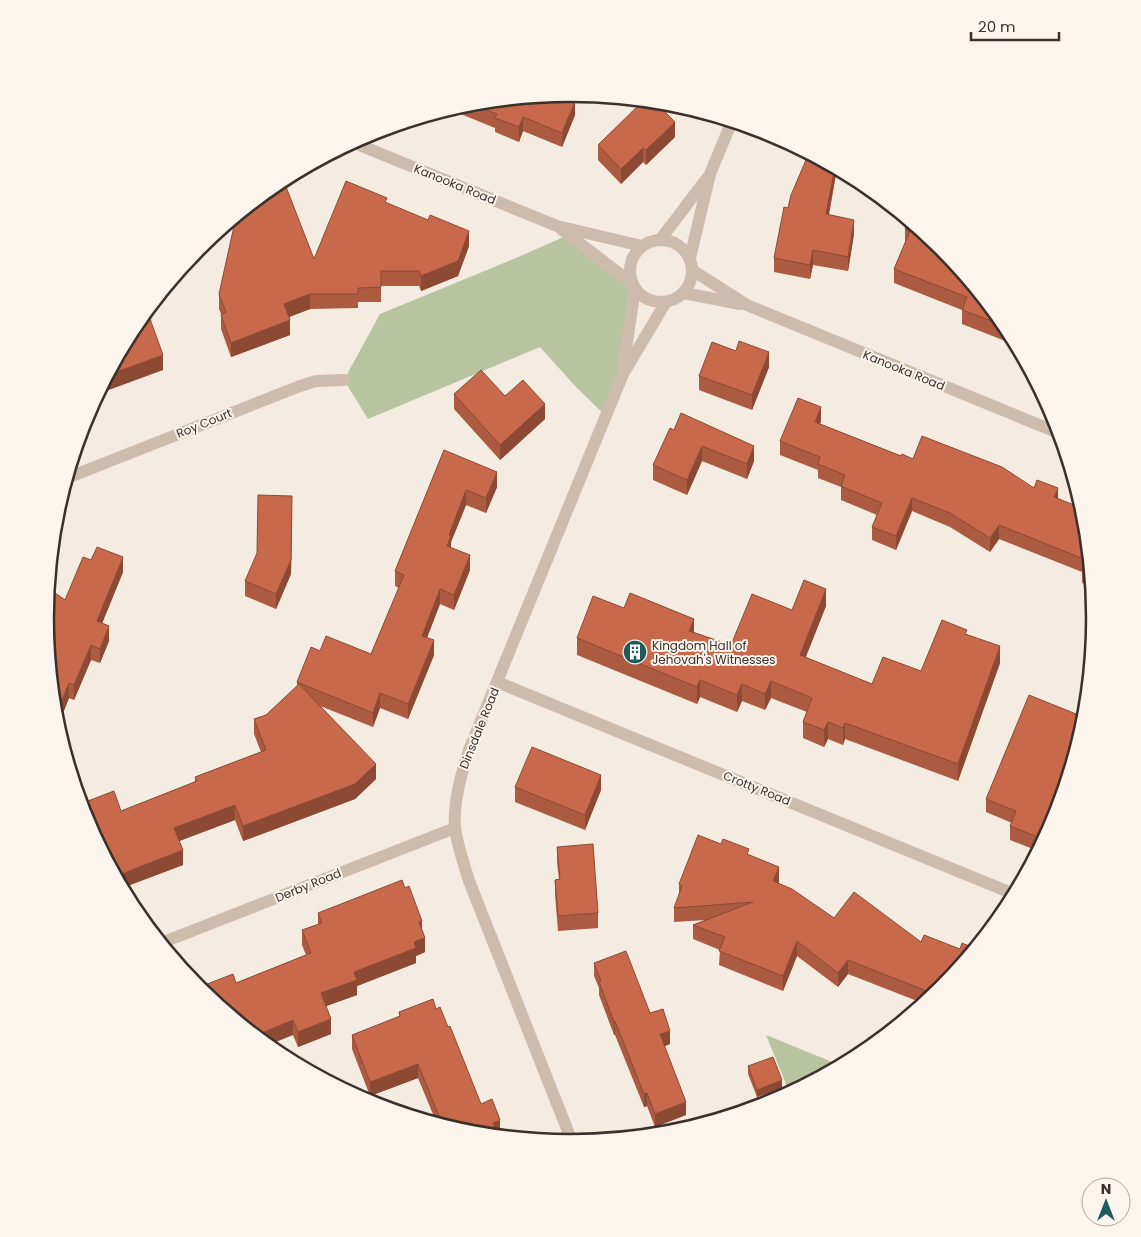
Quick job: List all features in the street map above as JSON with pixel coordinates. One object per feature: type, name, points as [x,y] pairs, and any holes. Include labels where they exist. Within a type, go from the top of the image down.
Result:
[{"type":"street","points":[[691,264],[685,250],[669,241],[660,240],[642,246],[636,252],[630,268],[630,276],[634,286],[641,294],[658,302],[666,302],[676,298],[684,293],[689,286],[692,278],[691,264],[710,174],[730,127]]},
{"type":"street","name":"Kanooka Road","points":[[362,146],[557,226],[642,246]]},
{"type":"street","points":[[660,240],[710,174]]},
{"type":"street","name":"Kanooka Road","points":[[557,226],[634,286]]},
{"type":"street","name":"Kanooka Road","points":[[691,264],[747,305]]},
{"type":"street","name":"Dinsdale Road","points":[[623,374],[634,286]]},
{"type":"street","name":"Kanooka Road","points":[[684,293],[747,305],[1052,430]]},
{"type":"street","name":"Dinsdale Road","points":[[569,1135],[470,881],[455,828],[456,809],[462,769],[469,750],[623,374],[666,302]]},
{"type":"street","name":"Roy Court","points":[[74,475],[300,386],[316,381],[344,380]]},
{"type":"street","name":"Crotty Road","points":[[498,682],[1009,892]]},
{"type":"street","name":"Derby Road","points":[[167,941],[455,828]]},
{"type":"green space","points":[[568,235],[633,284],[623,374],[606,416],[577,388],[540,347],[368,419],[344,380],[380,314]]},
{"type":"green space","points":[[766,1035],[834,1063],[787,1087]]},
{"type":"building","points":[[575,102],[562,133],[523,117],[519,127],[495,118],[497,114],[485,109],[537,103]]},
{"type":"building","points":[[638,106],[664,111],[675,122],[646,150],[643,148],[621,169],[598,145]]},
{"type":"building","points":[[806,159],[834,174],[826,214],[854,220],[848,257],[813,250],[810,265],[774,258],[784,207],[788,208],[791,195]]},
{"type":"building","points":[[346,181],[387,198],[385,202],[428,220],[430,215],[469,231],[458,261],[421,276],[419,271],[381,271],[381,287],[358,288],[358,294],[310,294],[284,304],[290,320],[231,343],[221,315],[226,312],[219,294],[234,227],[286,187],[314,259]]},
{"type":"building","points":[[906,226],[936,253],[959,278],[993,321],[962,310],[967,297],[894,269],[910,231],[905,229]]},
{"type":"building","points":[[150,319],[163,355],[117,372]]},
{"type":"building","points":[[739,341],[769,352],[752,395],[699,376],[712,342],[736,351]]},
{"type":"building","points":[[481,370],[505,396],[523,380],[545,404],[500,445],[454,394]]},
{"type":"building","points":[[798,398],[821,407],[815,422],[901,456],[902,454],[913,459],[922,436],[1002,467],[1034,488],[1037,480],[1058,488],[1054,497],[1074,505],[1084,559],[999,525],[990,538],[950,513],[912,498],[896,536],[872,527],[882,503],[841,486],[845,475],[818,464],[820,457],[780,441]]},
{"type":"building","points":[[681,413],[754,446],[747,464],[702,446],[687,480],[653,465],[670,428],[674,430]]},
{"type":"building","points":[[444,450],[497,472],[486,498],[466,490],[449,535],[451,536],[447,546],[470,555],[454,595],[440,589],[422,636],[434,640],[408,704],[380,693],[373,713],[297,682],[311,647],[320,651],[326,636],[371,654],[404,575],[395,571]]},
{"type":"building","points":[[258,495],[292,496],[291,560],[276,594],[245,581],[257,553]]},
{"type":"building","points":[[97,547],[123,557],[97,621],[109,626],[100,649],[91,645],[74,685],[69,683],[61,703],[55,652],[55,593],[65,600],[83,557],[91,560]]},
{"type":"building","points":[[804,580],[826,589],[800,655],[872,684],[883,657],[921,671],[942,620],[967,630],[965,634],[1000,646],[958,764],[845,723],[843,728],[828,722],[824,730],[803,722],[812,698],[771,681],[765,694],[742,684],[737,695],[700,680],[697,687],[577,638],[593,596],[624,608],[630,593],[694,619],[689,631],[731,645],[752,594],[792,610]]},
{"type":"building","points":[[299,684],[376,764],[355,784],[243,826],[235,805],[174,828],[183,850],[121,874],[107,847],[87,801],[114,791],[121,811],[197,781],[195,777],[266,750],[254,719],[266,715]]},
{"type":"building","points":[[1029,695],[1078,715],[1070,752],[1060,785],[1038,837],[1010,826],[1016,811],[986,799]]},
{"type":"building","points":[[532,747],[601,775],[585,815],[515,787]]},
{"type":"building","points":[[698,835],[721,844],[723,839],[749,849],[747,854],[779,867],[773,881],[792,889],[834,918],[854,892],[921,942],[924,935],[960,949],[962,943],[969,946],[928,991],[848,960],[838,973],[797,941],[783,976],[719,951],[725,937],[693,925],[753,902],[674,908],[682,886],[679,884]]},
{"type":"building","points":[[593,844],[598,913],[558,916],[555,880],[560,879],[557,847]]},
{"type":"building","points":[[402,880],[405,888],[409,886],[422,921],[419,922],[425,938],[414,942],[416,948],[354,972],[357,980],[321,993],[331,1019],[298,1032],[293,1020],[262,1033],[206,985],[233,974],[236,983],[311,953],[302,930],[322,923],[318,913]]},
{"type":"building","points":[[626,951],[650,1013],[663,1009],[670,1031],[660,1034],[686,1102],[655,1114],[647,1093],[644,1094],[614,1022],[594,963]]},
{"type":"building","points":[[433,999],[436,1009],[440,1007],[448,1027],[450,1026],[481,1104],[492,1099],[500,1120],[493,1123],[496,1130],[440,1119],[418,1064],[370,1082],[352,1035],[400,1016],[399,1012]]},
{"type":"building","points":[[773,1057],[782,1080],[757,1090],[748,1066]]},
{"type":"place","name":"Kingdom Hall of Jehovah's Witnesses","points":[[635,652]]}]
